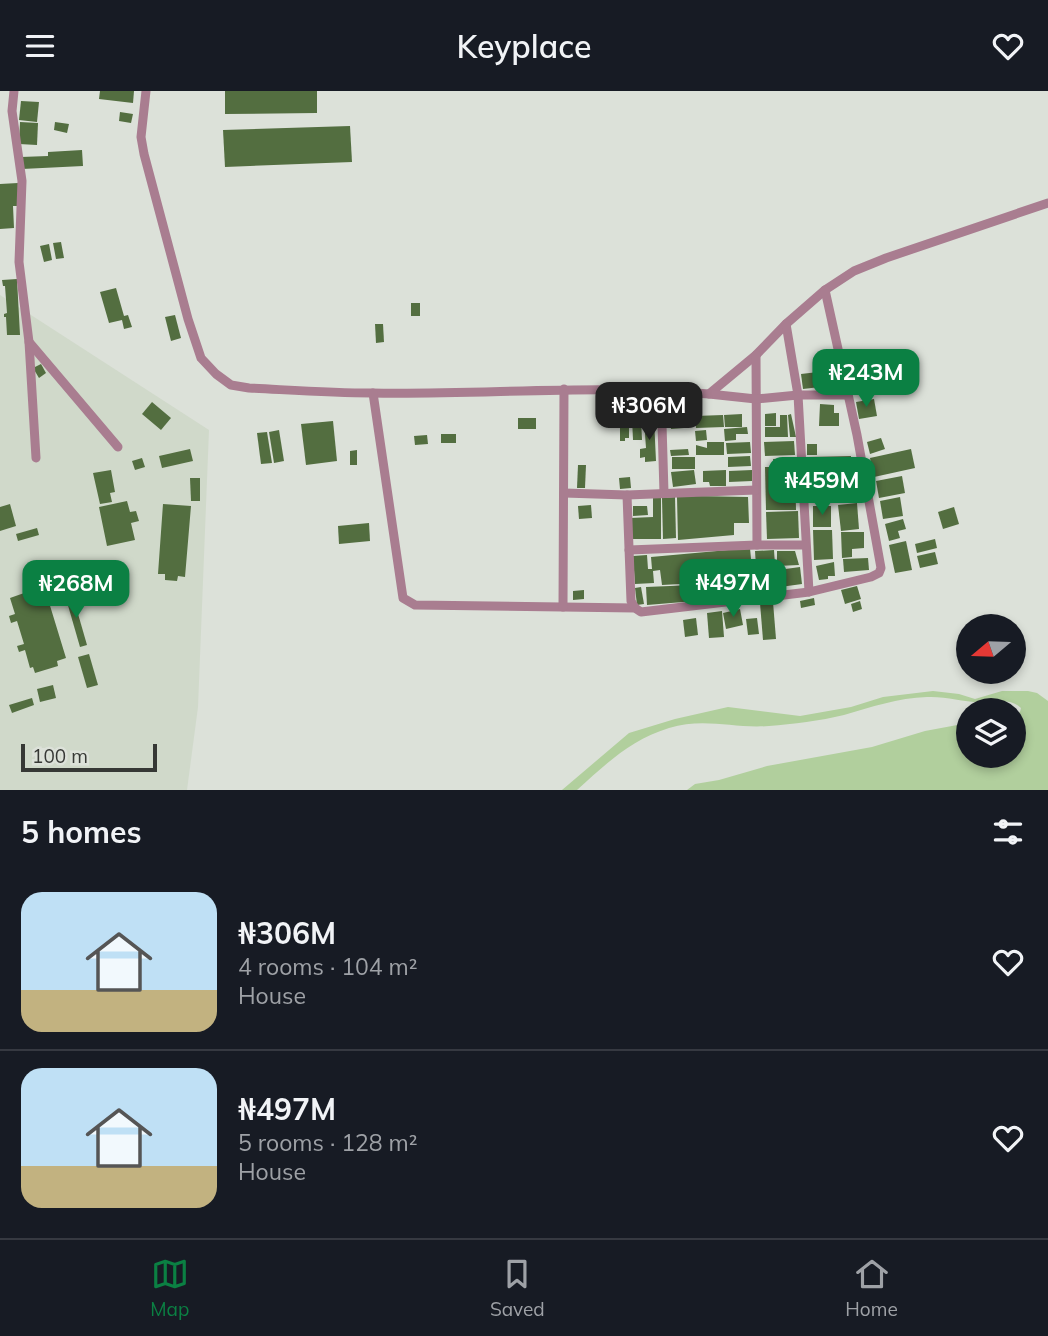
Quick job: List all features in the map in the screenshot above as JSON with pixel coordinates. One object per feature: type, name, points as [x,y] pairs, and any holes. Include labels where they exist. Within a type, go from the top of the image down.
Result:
[{"type":"street","points":[[13,91],[12,111],[22,181],[19,262],[29,342],[36,458]]},
{"type":"street","points":[[146,91],[141,137],[144,155],[188,319],[201,358],[231,385],[373,394],[564,389],[661,390],[756,399],[798,395],[848,395]]},
{"type":"street","points":[[709,394],[756,355],[825,290],[854,271],[1048,203]]},
{"type":"street","points":[[627,495],[631,601],[641,612],[810,592],[879,573],[881,568],[848,395],[825,290]]},
{"type":"street","points":[[786,324],[798,395],[810,592]]},
{"type":"street","points":[[29,342],[118,447]]},
{"type":"street","points":[[756,355],[757,545]]},
{"type":"street","points":[[563,607],[564,389]]},
{"type":"street","points":[[661,390],[664,493]]},
{"type":"street","points":[[373,394],[403,598],[406,601],[415,605],[635,608]]},
{"type":"street","points":[[564,493],[627,495],[756,490]]},
{"type":"street","points":[[629,550],[806,545]]},
{"type":"shaded area","points":[[0,295],[209,430],[198,707],[187,790],[0,790]]},
{"type":"shaded area","points":[[933,691],[972,698],[916,698],[835,717],[769,726],[707,723],[682,725],[655,733],[630,746],[577,790],[562,790],[629,733],[675,719],[728,707],[800,716],[851,707],[883,697]]},
{"type":"shaded area","points":[[1002,691],[1037,693],[1048,701],[1048,790],[687,790],[695,784],[767,766],[872,747],[925,731],[956,725],[956,768],[1026,768],[1026,698],[978,698]]},
{"type":"building","points":[[100,91],[134,91],[133,103],[99,99]]},
{"type":"building","points":[[225,91],[317,91],[317,113],[225,114]]},
{"type":"building","points":[[21,101],[39,102],[37,122],[19,120]]},
{"type":"building","points":[[120,112],[133,114],[131,123],[119,121]]},
{"type":"building","points":[[20,122],[38,123],[37,145],[19,144]]},
{"type":"building","points":[[55,122],[69,124],[67,133],[54,130]]},
{"type":"building","points":[[350,126],[352,162],[225,167],[223,130]]},
{"type":"building","points":[[82,150],[83,166],[22,169],[21,157]]},
{"type":"building","points":[[18,183],[20,206],[13,206],[14,228],[0,229],[0,184]]},
{"type":"building","points":[[61,242],[64,258],[56,259],[53,243]]},
{"type":"building","points":[[49,244],[52,260],[44,262],[40,246]]},
{"type":"building","points":[[17,279],[20,335],[7,335],[4,317],[7,313],[5,286],[2,280]]},
{"type":"building","points":[[116,288],[124,316],[128,315],[132,327],[124,329],[122,320],[109,323],[100,292]]},
{"type":"building","points":[[411,303],[420,303],[420,316],[411,316]]},
{"type":"building","points":[[175,315],[181,338],[171,341],[165,317]]},
{"type":"building","points":[[375,324],[383,324],[384,342],[376,343]]},
{"type":"building","points":[[41,364],[46,373],[39,378],[33,368]]},
{"type":"building","points":[[835,370],[837,385],[803,389],[801,374]]},
{"type":"building","points":[[874,399],[877,416],[859,419],[856,402]]},
{"type":"building","points":[[152,402],[171,418],[161,430],[142,414]]},
{"type":"building","points":[[820,404],[834,405],[834,413],[839,413],[839,426],[819,426]]},
{"type":"building","points":[[776,413],[776,426],[765,426],[765,414]]},
{"type":"building","points":[[742,414],[742,427],[725,427],[724,415]]},
{"type":"building","points":[[791,414],[796,437],[790,437],[788,415]]},
{"type":"building","points":[[723,415],[724,427],[696,428],[695,416]]},
{"type":"building","points":[[780,415],[787,415],[788,437],[765,437],[765,427],[780,427]]},
{"type":"building","points":[[617,416],[618,428],[608,428],[608,417]]},
{"type":"building","points":[[670,417],[684,417],[684,428],[671,429]]},
{"type":"building","points":[[518,418],[536,418],[536,429],[518,429]]},
{"type":"building","points":[[620,418],[629,418],[629,438],[625,438],[625,441],[620,441]]},
{"type":"building","points":[[632,418],[641,418],[642,440],[633,440]]},
{"type":"building","points":[[654,419],[656,461],[645,462],[645,457],[640,458],[640,449],[646,448],[644,420]]},
{"type":"building","points":[[333,421],[337,461],[306,465],[301,424]]},
{"type":"building","points":[[747,427],[748,434],[736,434],[736,440],[725,441],[724,429]]},
{"type":"building","points":[[279,430],[284,461],[274,463],[269,432]]},
{"type":"building","points":[[706,430],[707,440],[696,441],[695,431]]},
{"type":"building","points":[[267,432],[272,463],[261,464],[257,433]]},
{"type":"building","points":[[441,434],[456,434],[456,443],[441,443]]},
{"type":"building","points":[[427,435],[428,444],[415,445],[414,436]]},
{"type":"building","points":[[881,438],[885,449],[870,454],[867,442]]},
{"type":"building","points":[[794,441],[795,455],[765,456],[764,442]]},
{"type":"building","points":[[707,442],[724,442],[724,455],[696,455],[696,445],[707,448]]},
{"type":"building","points":[[750,442],[751,453],[727,454],[726,443]]},
{"type":"building","points":[[807,444],[817,444],[817,455],[807,455]]},
{"type":"building","points":[[190,449],[193,461],[162,468],[159,456]]},
{"type":"building","points":[[688,449],[689,455],[671,456],[670,450]]},
{"type":"building","points":[[911,449],[915,468],[874,477],[870,458]]},
{"type":"building","points":[[357,450],[357,465],[350,465],[350,451]]},
{"type":"building","points":[[750,456],[751,466],[728,467],[728,457]]},
{"type":"building","points":[[851,456],[851,463],[809,464],[808,457]]},
{"type":"building","points":[[672,457],[695,457],[695,469],[672,469]]},
{"type":"building","points":[[142,458],[145,467],[135,470],[132,461]]},
{"type":"building","points":[[795,458],[795,464],[774,464],[773,459]]},
{"type":"building","points":[[854,463],[855,473],[832,475],[832,465]]},
{"type":"building","points":[[578,465],[586,465],[585,488],[577,488]]},
{"type":"building","points":[[824,466],[825,475],[815,476],[814,471],[809,471],[809,467]]},
{"type":"building","points":[[765,467],[795,467],[796,510],[766,510]]},
{"type":"building","points":[[111,470],[115,492],[110,493],[112,502],[100,504],[93,473]]},
{"type":"building","points":[[694,470],[696,484],[673,487],[671,472]]},
{"type":"building","points":[[726,470],[726,486],[710,486],[709,482],[703,482],[703,471]]},
{"type":"building","points":[[752,470],[752,481],[729,482],[729,471]]},
{"type":"building","points":[[902,476],[905,493],[879,498],[876,481]]},
{"type":"building","points":[[630,477],[631,488],[620,489],[619,478]]},
{"type":"building","points":[[190,478],[200,478],[200,501],[191,501]]},
{"type":"building","points":[[852,478],[854,497],[814,502],[812,482]]},
{"type":"building","points":[[675,497],[676,538],[663,539],[662,498]]},
{"type":"building","points":[[677,497],[748,497],[749,523],[734,523],[734,535],[678,540]]},
{"type":"building","points":[[900,497],[903,516],[883,519],[880,501]]},
{"type":"building","points":[[653,498],[661,498],[661,539],[631,539],[630,518],[653,517]]},
{"type":"building","points":[[127,501],[130,512],[136,511],[139,521],[131,523],[135,540],[107,546],[99,507]]},
{"type":"building","points":[[857,503],[859,529],[841,531],[838,505]]},
{"type":"building","points":[[10,504],[16,526],[0,531],[0,507]]},
{"type":"building","points":[[163,504],[191,506],[185,577],[178,576],[177,581],[165,580],[165,574],[158,574]]},
{"type":"building","points":[[591,505],[592,518],[579,519],[578,506]]},
{"type":"building","points":[[633,506],[647,506],[648,515],[633,516]]},
{"type":"building","points":[[813,506],[831,506],[831,527],[813,527]]},
{"type":"building","points":[[954,507],[959,524],[943,529],[938,512]]},
{"type":"building","points":[[798,511],[799,538],[767,539],[766,512]]},
{"type":"building","points":[[903,519],[906,529],[898,531],[900,538],[889,541],[885,524]]},
{"type":"building","points":[[369,523],[370,541],[339,544],[338,526]]},
{"type":"building","points":[[37,528],[39,535],[18,541],[16,534]]},
{"type":"building","points":[[813,530],[832,530],[833,559],[814,560]]},
{"type":"building","points":[[841,532],[864,532],[864,548],[852,549],[852,557],[842,558]]},
{"type":"building","points":[[935,539],[937,548],[917,553],[915,544]]},
{"type":"building","points":[[906,541],[912,570],[895,573],[889,545]]},
{"type":"building","points":[[750,548],[753,580],[662,585],[660,570],[653,571],[654,583],[635,584],[633,556],[647,555],[648,569],[652,569],[651,557]]},
{"type":"building","points":[[774,550],[775,565],[756,566],[755,551]]},
{"type":"building","points":[[777,551],[795,551],[799,565],[777,566]]},
{"type":"building","points":[[935,552],[938,564],[920,568],[917,556]]},
{"type":"building","points":[[868,558],[869,570],[844,572],[843,559]]},
{"type":"building","points":[[834,562],[835,576],[819,580],[816,566]]},
{"type":"building","points":[[800,567],[802,584],[758,590],[756,573]]},
{"type":"building","points":[[750,581],[752,593],[731,595],[730,584]]},
{"type":"building","points":[[728,583],[730,595],[696,600],[694,587]]},
{"type":"building","points":[[694,585],[695,601],[647,605],[646,587]]},
{"type":"building","points":[[44,586],[66,658],[57,661],[58,666],[35,673],[33,667],[30,668],[25,650],[19,652],[17,646],[24,644],[17,621],[11,623],[9,616],[15,614],[10,598]]},
{"type":"building","points":[[857,586],[861,599],[845,604],[841,590]]},
{"type":"building","points":[[641,587],[644,604],[637,605],[635,588]]},
{"type":"building","points":[[584,590],[584,599],[573,600],[573,591]]},
{"type":"building","points":[[72,593],[87,645],[80,647],[65,595]]},
{"type":"building","points":[[814,598],[815,605],[801,608],[800,601]]},
{"type":"building","points":[[860,601],[862,609],[853,612],[851,604]]},
{"type":"building","points":[[773,602],[776,639],[763,640],[760,603]]},
{"type":"building","points":[[740,609],[743,625],[726,629],[723,613]]},
{"type":"building","points":[[722,611],[724,637],[709,638],[707,613]]},
{"type":"building","points":[[696,618],[698,635],[685,637],[683,620]]},
{"type":"building","points":[[757,618],[759,634],[748,635],[746,619]]},
{"type":"building","points":[[89,654],[98,685],[87,688],[78,657]]},
{"type":"building","points":[[53,685],[56,698],[40,702],[37,689]]},
{"type":"building","points":[[32,698],[34,705],[12,713],[9,705]]}]
